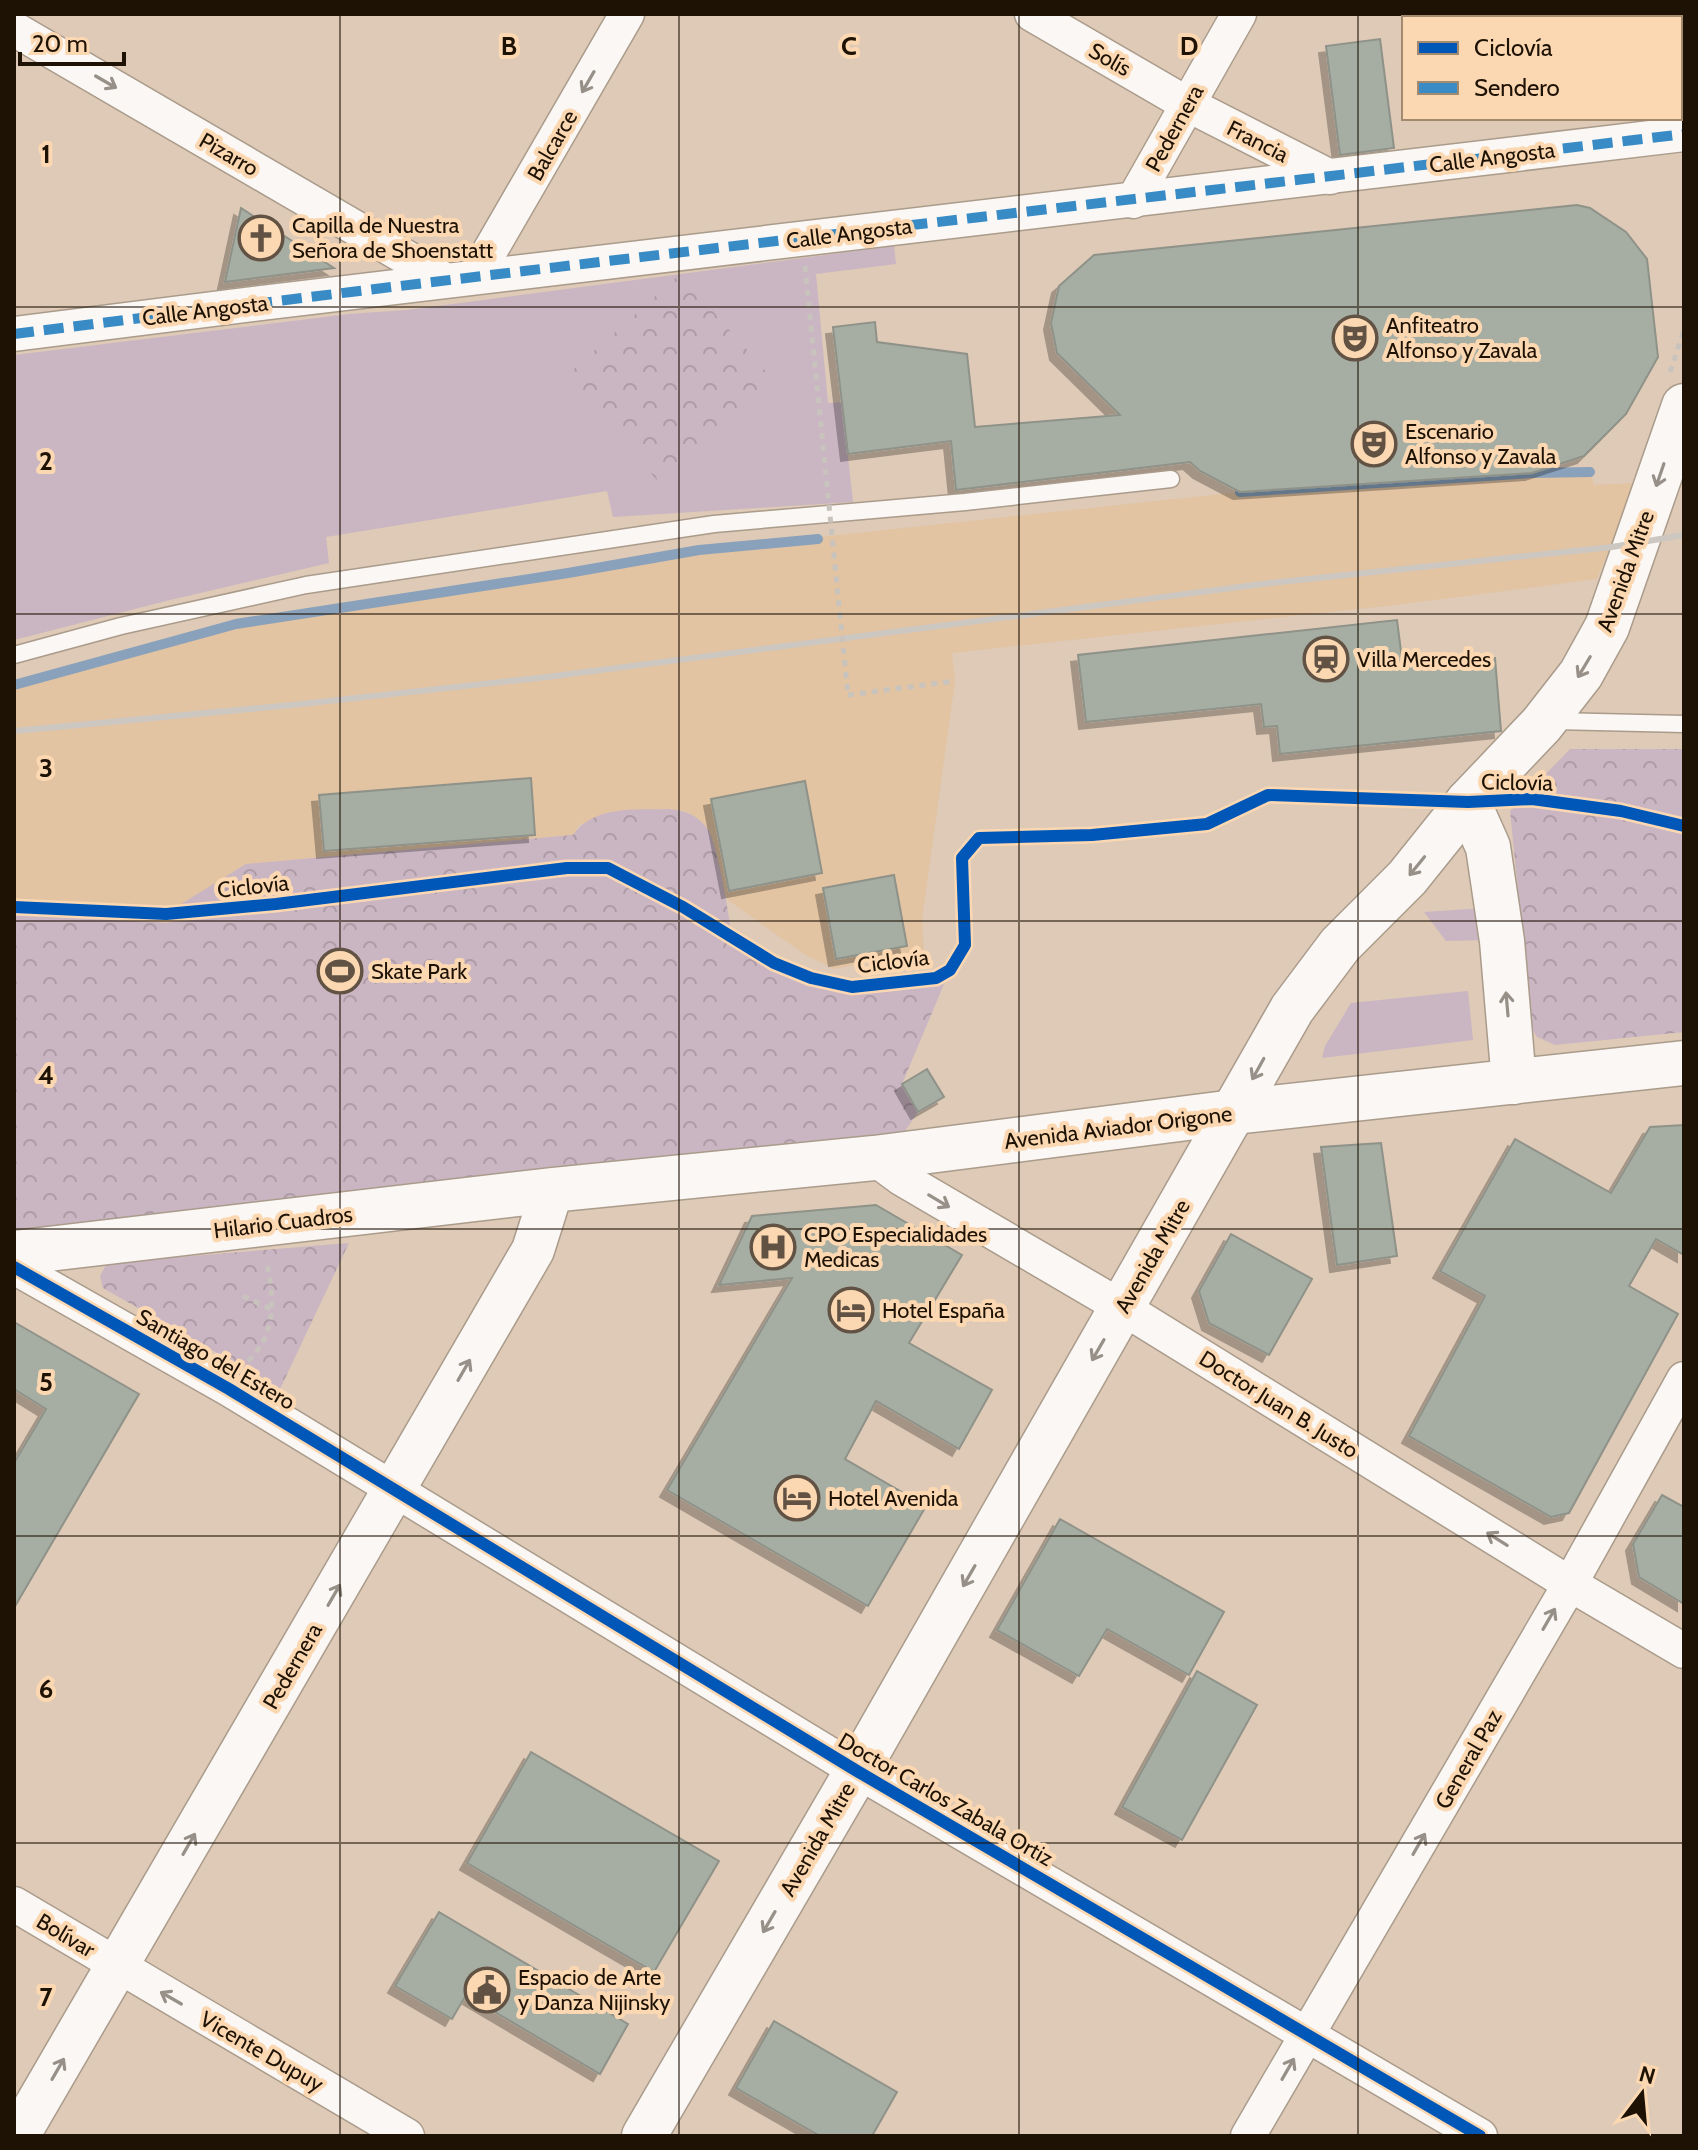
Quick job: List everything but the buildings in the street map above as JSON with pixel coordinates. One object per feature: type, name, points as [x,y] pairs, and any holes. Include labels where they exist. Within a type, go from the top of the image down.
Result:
[{"type":"main road","name":"Avenida Mitre","points":[[644,2136],[857,1771],[1292,1009],[1332,955],[1407,878],[1468,802],[1546,720],[1581,674],[1607,627],[1684,406]]},
{"type":"main road","points":[[1468,802],[1488,847],[1502,941],[1514,1082]]},
{"type":"main road","name":"Avenida Aviador Origone","points":[[552,1190],[874,1158],[1234,1112],[1684,1063]]},
{"type":"main road","name":"Hilario Cuadros","points":[[14,1253],[552,1190]]},
{"type":"street","name":"Balcarce","points":[[460,277],[627,14]]},
{"type":"street","name":"Solís","points":[[1032,14],[1187,104]]},
{"type":"street","name":"Pedernera","points":[[1133,201],[1239,14]]},
{"type":"street","name":"Pizarro","points":[[14,29],[460,277]]},
{"type":"street","name":"Francia","points":[[1187,104],[1330,177]]},
{"type":"street","name":"Calle Angosta","points":[[14,334],[460,277],[1133,201],[1684,134]]},
{"type":"street","name":"Doctor Juan B. Justo","points":[[874,1158],[915,1186],[1123,1308],[1684,1651]]},
{"type":"street","name":"Pedernera","points":[[18,2136],[533,1250],[552,1190]]},
{"type":"street","name":"Santiago del Estero","points":[[14,1267],[229,1389],[395,1490]]},
{"type":"street","name":"General Paz","points":[[1248,2136],[1570,1584],[1684,1379]]},
{"type":"street","name":"Doctor Carlos Zabala Ortiz","points":[[395,1490],[857,1771],[1480,2136]]},
{"type":"street","name":"Bolívar","points":[[14,1904],[117,1966]]},
{"type":"street","name":"Vicente Dupuy","points":[[117,1966],[407,2136]]},
{"type":"lane","points":[[14,655],[121,626],[337,580],[714,524],[965,502],[1171,479]]},
{"type":"lane","points":[[1546,720],[1684,724]]},
{"type":"path","points":[[805,266],[848,695],[955,681]]},
{"type":"path","points":[[258,1352],[273,1317],[268,1264]]},
{"type":"path","points":[[243,1296],[273,1310]]},
{"type":"shaded area","points":[[1590,472],[1594,485],[1636,483],[1597,579],[1395,605],[952,653],[955,681],[922,919],[924,952],[834,969],[804,954],[728,900],[689,812],[669,809],[640,810],[580,824],[573,835],[246,864],[166,914],[14,907],[14,685],[236,624],[699,550],[1240,492]]},
{"type":"green space","points":[[894,246],[896,264],[816,274],[828,403],[842,402],[853,502],[613,517],[607,491],[326,537],[329,563],[14,640],[14,355],[349,314],[407,310]]},
{"type":"green space","points":[[680,274],[779,386],[664,488],[565,377]]},
{"type":"green space","points":[[1570,749],[1684,749],[1684,1032],[1555,1045],[1537,1037],[1532,1029],[1510,811]]},
{"type":"green space","points":[[669,809],[694,816],[711,835],[732,939],[774,963],[811,978],[852,987],[936,978],[950,970],[902,1084],[918,1112],[901,1137],[14,1238],[14,907],[165,914],[246,864],[573,835],[592,818],[604,814]]},
{"type":"green space","points":[[1484,908],[1488,940],[1446,941],[1424,912]]},
{"type":"green space","points":[[1468,991],[1473,1040],[1322,1058],[1325,1046],[1351,1003]]},
{"type":"green space","points":[[349,1243],[280,1389],[103,1288],[100,1276],[107,1263]]},
{"type":"waterway","points":[[1240,492],[1590,472]]},
{"type":"waterway","points":[[14,685],[236,624],[699,550],[818,539]]},
{"type":"railway","points":[[14,731],[547,677],[1270,583],[1612,547],[1684,535]]},
{"type":"marked path","points":[[14,334],[1684,134]]},
{"type":"cycle path","name":"Ciclovía","points":[[14,907],[166,914],[276,904],[567,868],[608,868],[683,907],[774,963],[811,978],[852,987],[936,978],[950,970],[965,945],[962,858],[979,838],[1092,835],[1207,824],[1268,795],[1468,802],[1532,799],[1621,811],[1684,826]]},
{"type":"cycle path","points":[[14,1267],[229,1389],[857,1771],[1480,2136]]},
{"type":"place","name":"Capilla de Nuestra Señora de Shoenstatt","points":[[261,238]]},
{"type":"place","name":"Anfiteatro Alfonso y Zavala","points":[[1355,338]]},
{"type":"place","name":"Escenario Alfonso y Zavala","points":[[1374,444]]},
{"type":"place","name":"Villa Mercedes","points":[[1326,659]]},
{"type":"place","name":"Skate Park","points":[[340,971]]},
{"type":"place","name":"CPO Especialidades Medicas","points":[[773,1247]]},
{"type":"place","name":"Hotel España","points":[[851,1310]]},
{"type":"place","name":"Hotel Avenida","points":[[797,1498]]},
{"type":"place","name":"Espacio de Arte y Danza Nijinsky","points":[[487,1990]]}]
